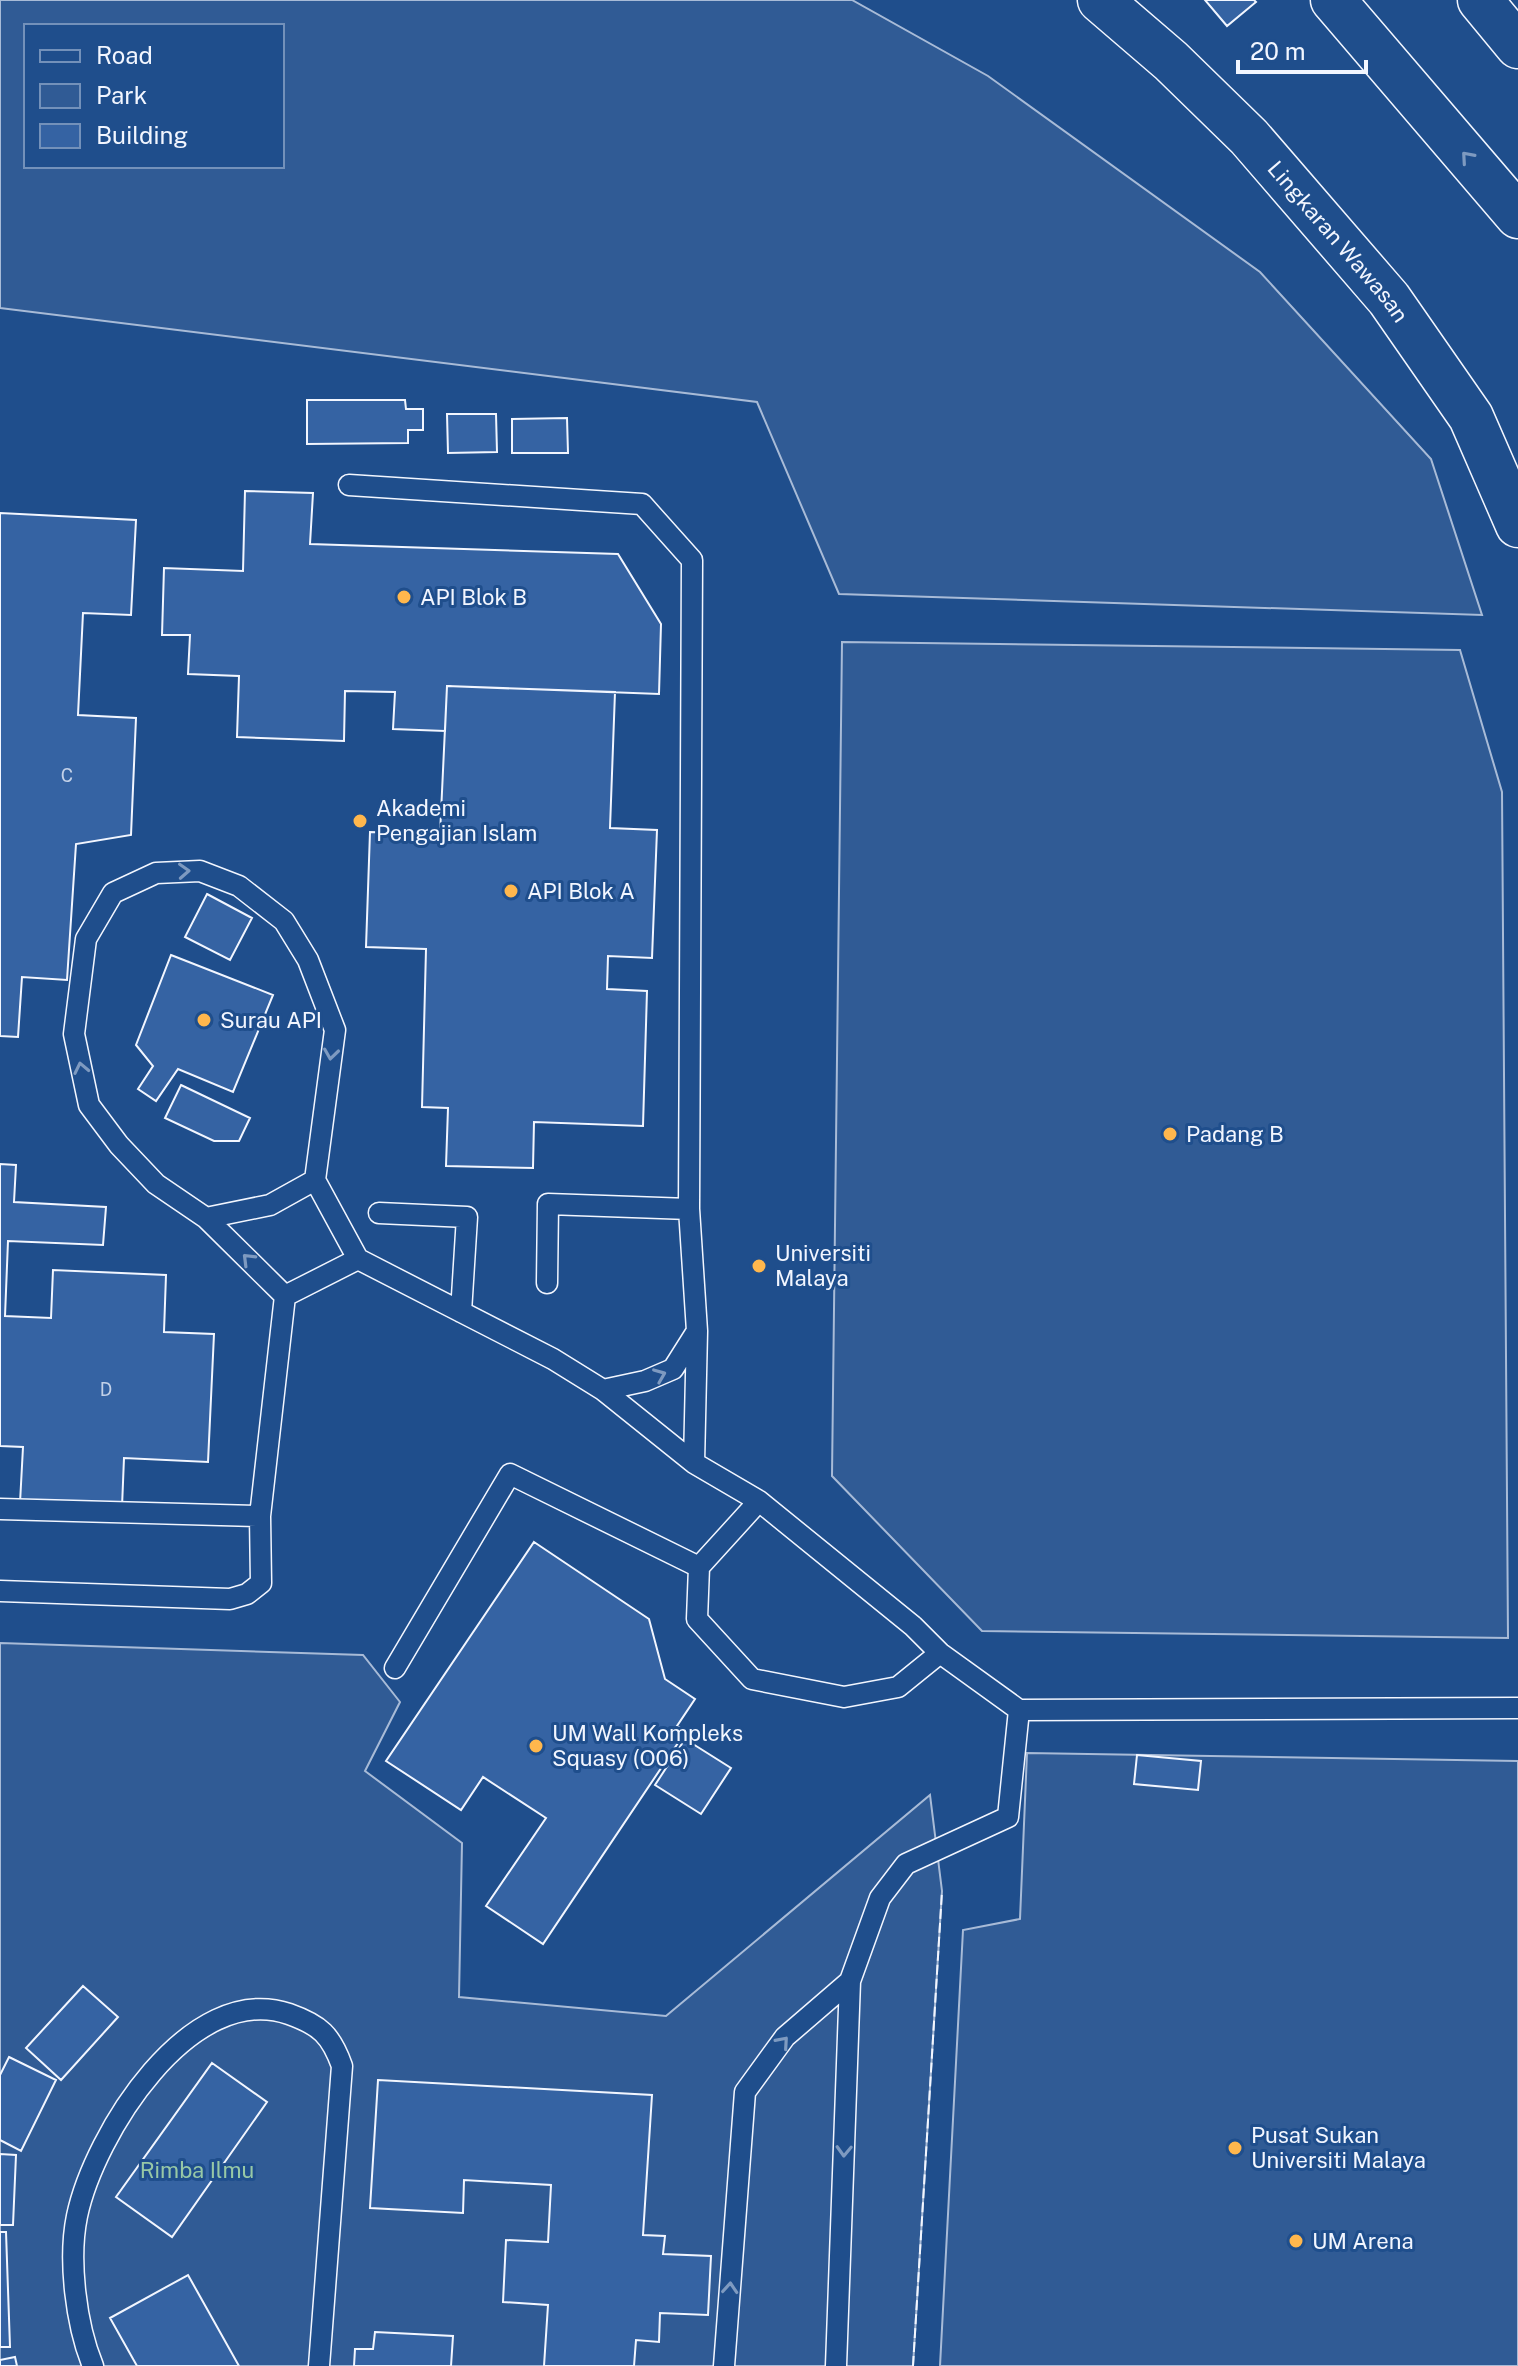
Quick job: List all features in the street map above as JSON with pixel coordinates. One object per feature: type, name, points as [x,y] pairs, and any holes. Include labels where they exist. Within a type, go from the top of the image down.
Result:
[{"type":"main road","name":"Lingkaran Wawasan","points":[[1100,0],[1171,61],[1249,137],[1389,299],[1471,417],[1518,525]]},
{"type":"main road","points":[[1333,0],[1518,216]]},
{"type":"main road","points":[[1480,0],[1518,46]]},
{"type":"lane","points":[[349,485],[642,504],[692,560],[689,1209],[697,1331],[694,1463]]},
{"type":"lane","points":[[285,1296],[206,1218],[156,1184],[119,1145],[89,1105],[74,1034],[86,939],[113,893],[156,873],[200,871],[239,886],[284,921],[308,960],[335,1030],[315,1180],[358,1259],[553,1359],[603,1390],[694,1463],[759,1501],[913,1626],[940,1653],[1019,1710],[1518,1708]]},
{"type":"lane","points":[[206,1218],[270,1205],[315,1180]]},
{"type":"lane","points":[[547,1283],[548,1204],[689,1209]]},
{"type":"lane","points":[[379,1213],[467,1217],[461,1312]]},
{"type":"lane","points":[[285,1296],[358,1259]]},
{"type":"lane","points":[[0,1591],[230,1599],[247,1594],[261,1583],[260,1516],[285,1296]]},
{"type":"lane","points":[[603,1390],[645,1381],[673,1369],[697,1331]]},
{"type":"lane","points":[[395,1668],[510,1474],[699,1567]]},
{"type":"lane","points":[[759,1501],[699,1567],[697,1619],[752,1679],[844,1697],[898,1687],[940,1653]]},
{"type":"lane","points":[[0,1509],[260,1516]]},
{"type":"lane","points":[[836,2366],[850,1981],[880,1898],[906,1864],[1008,1817],[1019,1710]]},
{"type":"lane","points":[[724,2366],[745,2092],[785,2037],[850,1981]]},
{"type":"lane","points":[[93,2366],[83,2342],[74,2284],[77,2217],[93,2168],[113,2125],[136,2092],[179,2045],[226,2013],[273,2008],[314,2023],[334,2044],[342,2066],[319,2366]]},
{"type":"green space","points":[[0,0],[852,0],[988,76],[1260,272],[1431,459],[1482,615],[839,594],[757,402],[0,308]]},
{"type":"green space","name":"Padang B","points":[[842,642],[1460,650],[1502,792],[1508,1638],[982,1631],[832,1476]]},
{"type":"green space","name":"Rimba Ilmu","points":[[0,1643],[363,1655],[400,1702],[365,1771],[462,1843],[459,1997],[666,2016],[930,1795],[942,1891],[913,2366],[0,2366]]},
{"type":"green space","name":"Pusat Sukan Universiti Malaya","points":[[1027,1753],[1518,1761],[1518,2366],[940,2366],[963,1930],[1020,1919]]},
{"type":"building","points":[[1205,0],[1254,0],[1256,2],[1227,26]]},
{"type":"building","points":[[307,400],[405,400],[406,409],[423,409],[423,430],[408,430],[408,443],[307,444]]},
{"type":"building","points":[[447,414],[496,414],[497,452],[448,453]]},
{"type":"building","points":[[567,418],[568,453],[512,453],[512,419]]},
{"type":"building","name":"API Blok B","points":[[245,491],[313,493],[310,544],[618,554],[661,624],[659,694],[447,686],[445,731],[393,729],[395,692],[345,691],[344,741],[237,737],[239,676],[188,674],[190,635],[162,635],[164,568],[243,571]]},
{"type":"building","points":[[0,513],[136,520],[131,615],[83,613],[78,715],[136,718],[131,835],[76,844],[67,980],[22,977],[18,1037],[0,1036]]},
{"type":"building","name":"API Blok A","points":[[447,686],[615,692],[610,828],[657,830],[652,958],[608,956],[607,989],[647,991],[643,1126],[534,1122],[533,1168],[446,1166],[448,1108],[422,1107],[426,949],[366,947],[370,832],[440,834]]},
{"type":"building","points":[[207,894],[252,918],[230,960],[185,937]]},
{"type":"building","name":"Surau API","points":[[171,955],[273,995],[233,1092],[178,1069],[156,1101],[138,1089],[153,1066],[136,1045]]},
{"type":"building","points":[[181,1085],[250,1118],[239,1141],[214,1141],[165,1118]]},
{"type":"building","points":[[0,1164],[16,1165],[14,1202],[106,1207],[103,1245],[8,1241],[5,1316],[51,1318],[53,1270],[166,1275],[164,1332],[214,1334],[208,1462],[124,1458],[122,1507],[20,1503],[23,1447],[0,1446]]},
{"type":"building","name":"UM Wall Kompleks Squasy (O06)","points":[[534,1542],[649,1619],[665,1679],[695,1699],[677,1726],[686,1731],[543,1944],[486,1906],[546,1818],[483,1777],[461,1810],[386,1761]]},
{"type":"building","points":[[685,1739],[731,1768],[701,1814],[655,1785]]},
{"type":"building","points":[[1137,1755],[1201,1761],[1198,1790],[1134,1784]]},
{"type":"building","points":[[83,1986],[118,2017],[61,2080],[26,2048]]},
{"type":"building","points":[[9,2057],[56,2080],[21,2151],[0,2140],[0,2075]]},
{"type":"building","points":[[212,2063],[267,2102],[172,2237],[116,2197]]},
{"type":"building","points":[[378,2080],[652,2095],[643,2235],[665,2236],[663,2254],[711,2256],[708,2315],[660,2313],[659,2342],[636,2340],[634,2366],[544,2366],[548,2305],[503,2302],[506,2240],[548,2242],[551,2185],[464,2180],[463,2213],[370,2208]]},
{"type":"building","points":[[0,2154],[16,2155],[13,2225],[0,2225]]},
{"type":"building","points":[[0,2232],[6,2232],[10,2347],[0,2347]]},
{"type":"building","points":[[188,2275],[239,2366],[137,2366],[110,2318]]},
{"type":"building","points":[[375,2332],[453,2336],[451,2366],[354,2366],[355,2349],[373,2349]]},
{"type":"building","points":[[15,2357],[17,2366],[0,2366],[0,2360]]},
{"type":"fence","points":[[913,2366],[942,1891]]},
{"type":"place","name":"API Blok B","points":[[404,597]]},
{"type":"place","name":"Akademi Pengajian Islam","points":[[360,821]]},
{"type":"place","name":"API Blok A","points":[[511,891]]},
{"type":"place","name":"Surau API","points":[[204,1020]]},
{"type":"place","name":"Padang B","points":[[1170,1134]]},
{"type":"place","name":"Universiti Malaya","points":[[759,1266]]},
{"type":"place","name":"UM Wall Kompleks Squasy (O06)","points":[[536,1746]]},
{"type":"place","name":"Pusat Sukan Universiti Malaya","points":[[1235,2148]]},
{"type":"place","name":"UM Arena","points":[[1296,2241]]}]
